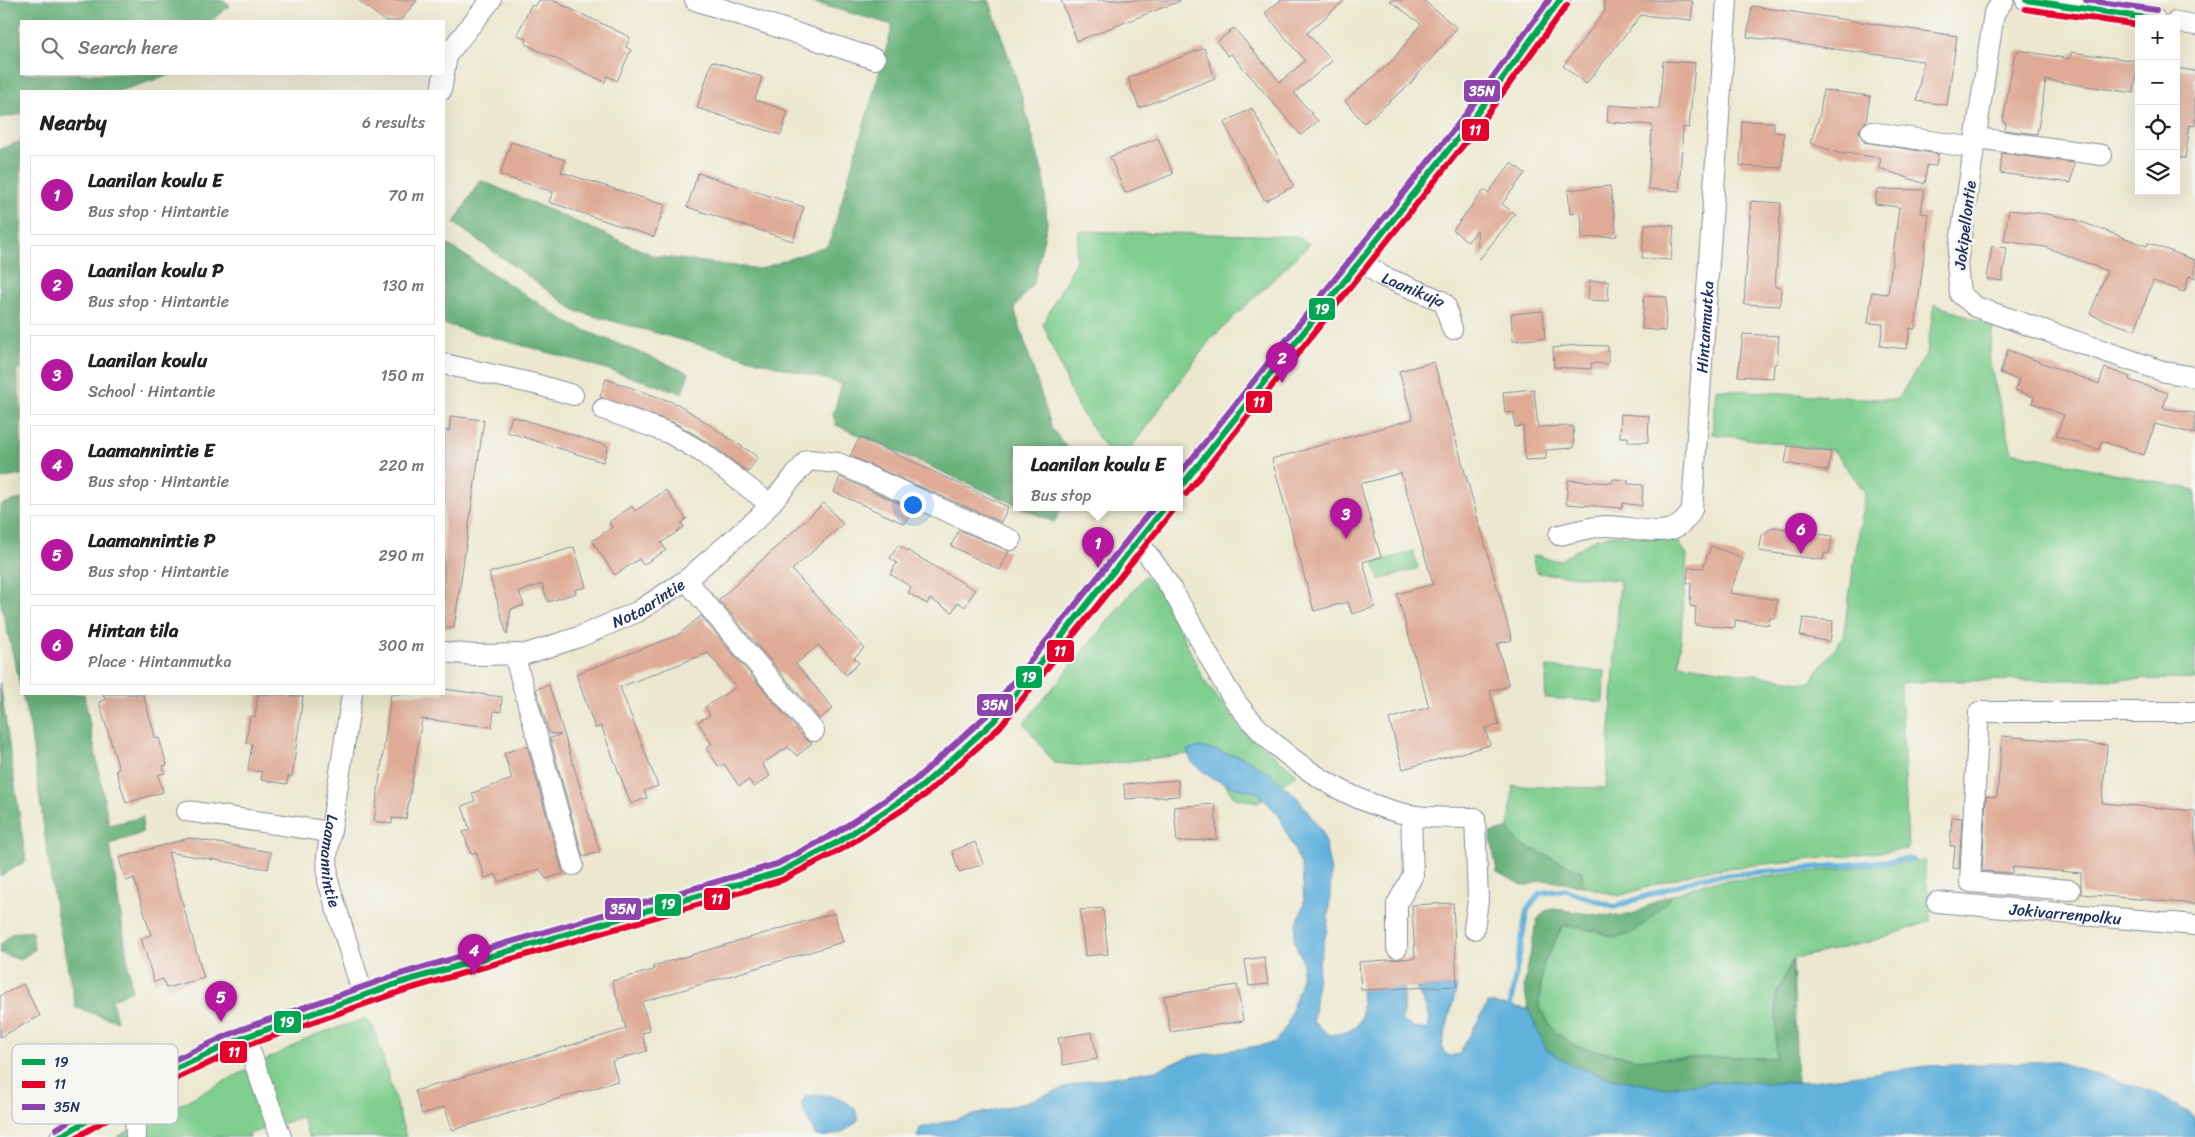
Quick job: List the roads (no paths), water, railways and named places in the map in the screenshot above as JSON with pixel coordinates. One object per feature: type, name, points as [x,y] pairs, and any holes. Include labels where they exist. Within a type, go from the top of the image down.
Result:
[{"type":"street","points":[[445,70],[448,55],[491,0]]},
{"type":"street","points":[[695,0],[875,59]]},
{"type":"street","points":[[1183,484],[1470,123],[1560,0]]},
{"type":"street","name":"Hintanmutka","points":[[1559,535],[1605,526],[1662,532],[1672,530],[1686,521],[1692,509],[1727,0]]},
{"type":"street","name":"Jokipellontie","points":[[2004,0],[1994,13],[1957,264],[1960,294],[1976,307],[2165,372],[2195,377]]},
{"type":"street","points":[[2026,0],[2135,16]]},
{"type":"street","points":[[2180,23],[2195,25]]},
{"type":"street","points":[[441,90],[444,75]]},
{"type":"street","points":[[1871,132],[2102,155]]},
{"type":"street","name":"Laanikuja","points":[[1360,261],[1382,276],[1440,300],[1444,304],[1452,329]]},
{"type":"street","points":[[445,364],[573,394]]},
{"type":"street","points":[[604,409],[669,433],[703,453],[770,504]]},
{"type":"street","name":"Notaarintie","points":[[445,652],[474,655],[526,654],[579,637],[637,612],[686,580],[758,517],[808,460],[838,464],[1011,540]]},
{"type":"street","points":[[178,1068],[245,1037],[363,995],[780,872],[835,845],[897,806],[964,752],[994,721],[1162,511]]},
{"type":"street","points":[[1138,541],[1173,592],[1229,691],[1265,737],[1310,772],[1360,799],[1411,815],[1475,818],[1478,900],[1474,929]]},
{"type":"street","points":[[686,580],[814,732]]},
{"type":"street","points":[[514,654],[573,865]]},
{"type":"street","name":"Laamannintie","points":[[352,695],[327,856],[328,881],[363,995]]},
{"type":"street","points":[[2070,890],[1970,882],[1979,712],[2195,712]]},
{"type":"street","points":[[188,811],[330,832]]},
{"type":"street","points":[[1397,948],[1397,904],[1414,875],[1411,815]]},
{"type":"street","name":"Jokivarrenpolku","points":[[1936,902],[2195,925]]},
{"type":"street","points":[[245,1037],[282,1137]]},
{"type":"street","points":[[60,1137],[82,1124]]},
{"type":"street","points":[[135,1124],[136,1137]]},
{"type":"water","points":[[1200,747],[1243,757],[1269,773],[1298,798],[1323,833],[1331,872],[1330,900],[1327,930],[1319,962],[1313,1022],[1330,1035],[1349,1030],[1359,1022],[1362,1009],[1361,990],[1403,987],[1403,1021],[1413,1027],[1427,1030],[1428,1014],[1416,988],[1457,986],[1442,1046],[1444,1052],[1450,1056],[1459,1054],[1488,1003],[1528,1009],[1546,1049],[1570,1065],[1605,1076],[1661,1088],[1712,1082],[1797,1083],[1928,1066],[2055,1061],[2154,1093],[2195,1116],[2195,1137],[917,1137],[920,1128],[1020,1104],[1082,1082],[1157,1070],[1189,1057],[1275,1043],[1287,1025],[1300,985],[1303,962],[1294,940],[1296,925],[1304,904],[1302,867],[1279,815],[1257,792],[1236,788],[1212,778],[1192,763],[1187,750]]},
{"type":"water","points":[[819,1094],[837,1097],[855,1108],[858,1120],[840,1133],[829,1136],[816,1136],[801,1105],[805,1097]]},
{"type":"waterway","points":[[1510,1007],[1527,910],[1540,893],[1566,890],[1614,907],[1702,877],[1913,859]]},
{"type":"place","name":"Laanilan koulu P","points":[[1282,383]]},
{"type":"place","name":"Laanilan koulu","points":[[1346,539]]},
{"type":"place","name":"Hintan tila","points":[[1801,554]]},
{"type":"place","name":"Laanilan koulu E","points":[[1098,568]]},
{"type":"place","name":"Laamannintie E","points":[[474,975]]},
{"type":"place","name":"Laamannintie P","points":[[221,1022]]}]
